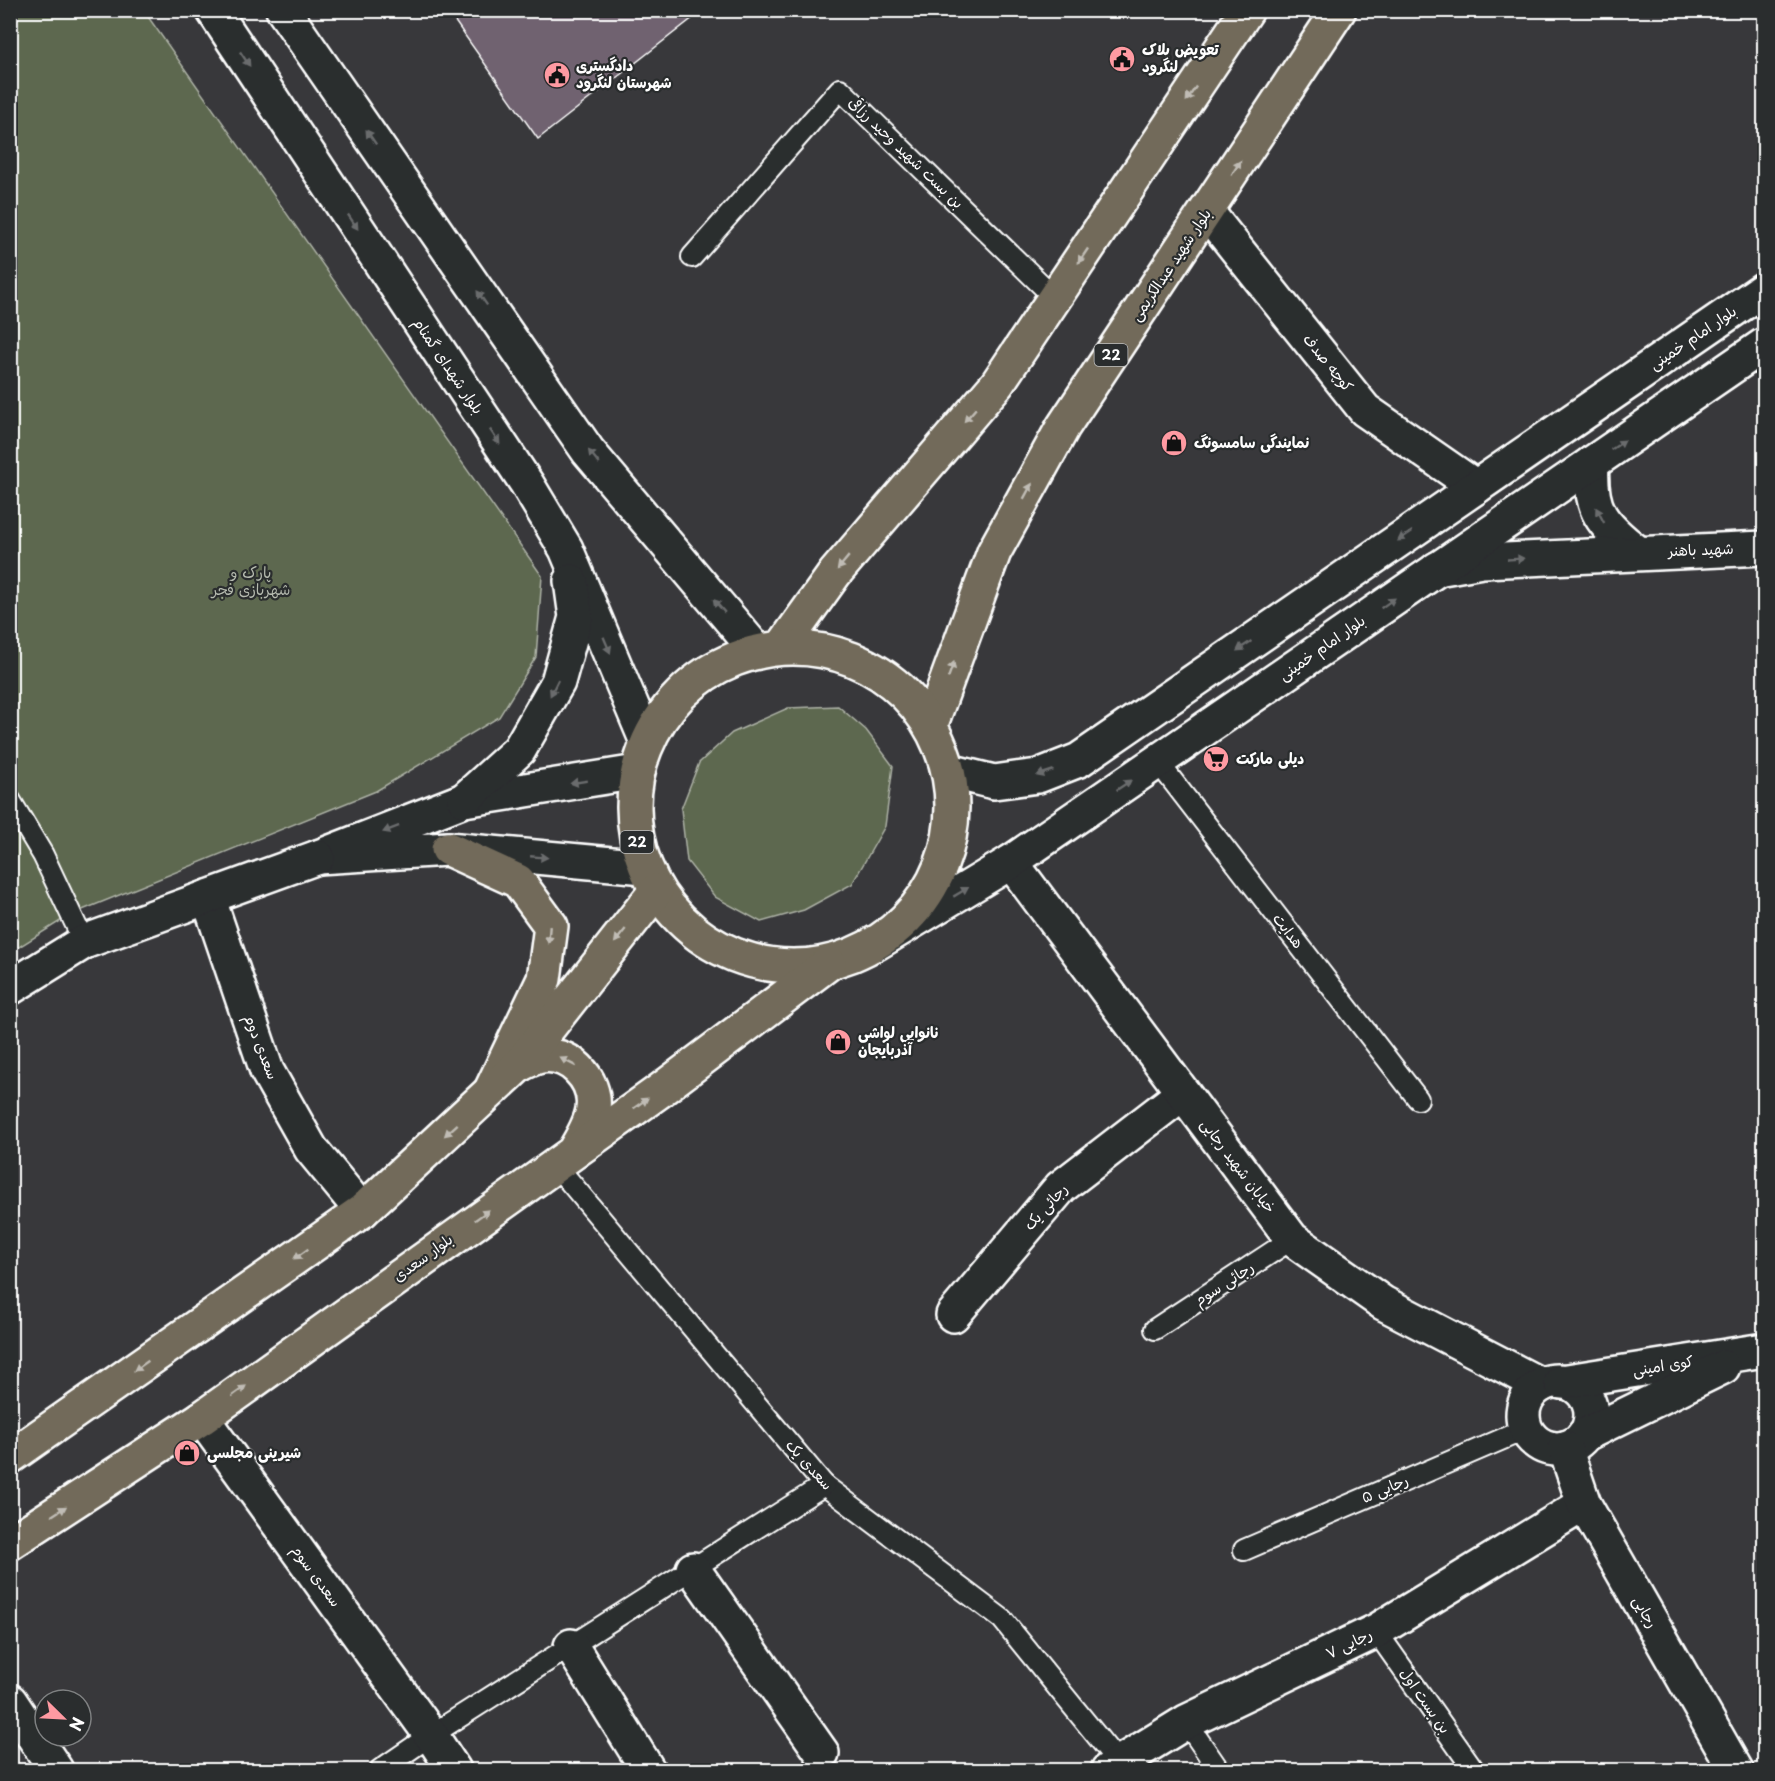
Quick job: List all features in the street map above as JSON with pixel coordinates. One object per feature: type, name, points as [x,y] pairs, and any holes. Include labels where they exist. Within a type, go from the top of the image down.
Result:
[{"type":"main road","points":[[770,649],[997,384],[1247,10]]},
{"type":"main road","name":"بلوار شهید عبدالکریمی","points":[[931,724],[994,552],[1063,427],[1339,10]]},
{"type":"main road","name":"22","points":[[770,649],[826,650],[867,665],[903,690],[931,724],[949,771],[952,821],[940,870],[914,912],[875,944],[829,963],[780,967],[731,955],[688,929],[651,879],[635,825],[633,804],[637,772],[647,742],[674,700],[712,669],[770,649]]},
{"type":"main road","points":[[448,849],[518,881],[551,926],[544,979],[487,1097]]},
{"type":"main road","points":[[10,1457],[362,1211],[519,1065],[651,879]]},
{"type":"main road","name":"بلوار سعدی","points":[[10,1543],[202,1418],[565,1156],[658,1092],[829,963]]},
{"type":"main road","points":[[519,1065],[537,1057],[552,1056],[567,1060],[588,1080],[593,1095],[593,1111],[565,1156]]},
{"type":"street","name":"بلوار شهدای گمنام","points":[[213,10],[520,474],[566,549],[647,742]]},
{"type":"street","points":[[283,10],[588,451],[770,649]]},
{"type":"street","name":"کوچه صدف","points":[[1207,212],[1365,410],[1476,487]]},
{"type":"street","name":"بلوار امام خمینی","points":[[949,771],[994,782],[1038,776],[1079,760],[1764,289]]},
{"type":"street","name":"بلوار امام خمینی","points":[[875,944],[1011,862],[1764,345]]},
{"type":"street","points":[[1532,448],[1559,485]]},
{"type":"street","points":[[1592,463],[1590,488],[1596,512],[1609,530],[1637,552]]},
{"type":"street","points":[[1448,506],[1475,544]]},
{"type":"street","name":"شهید باهنر","points":[[1437,569],[1482,561],[1637,552],[1764,548]]},
{"type":"street","points":[[464,800],[519,750],[558,682],[576,617],[566,549]]},
{"type":"street","points":[[10,988],[84,942],[318,857],[464,800],[637,772]]},
{"type":"street","points":[[318,857],[448,849],[651,879]]},
{"type":"street","name":"خیابان شهید رجایی","points":[[1011,862],[1292,1239],[1383,1303],[1551,1383]]},
{"type":"street","name":"سعدی دوم","points":[[208,897],[267,1071],[311,1149],[362,1211]]},
{"type":"street","name":"رجائی یک","points":[[953,1315],[1061,1187],[1183,1093]]},
{"type":"street","points":[[1575,1442],[1591,1413],[1588,1402],[1581,1392],[1551,1383],[1531,1393],[1525,1404],[1523,1417],[1526,1429],[1532,1439],[1542,1446],[1553,1449],[1575,1442],[1758,1351]]},
{"type":"street","name":"کوی امینی","points":[[1551,1383],[1758,1351]]},
{"type":"street","name":"سعدی سوم","points":[[202,1418],[454,1770]]},
{"type":"street","name":"رجایی","points":[[1575,1442],[1584,1504],[1736,1770]]},
{"type":"street","name":"رجایی ۷","points":[[1113,1766],[1186,1722],[1376,1631],[1584,1504]]},
{"type":"street","points":[[693,1569],[822,1753]]},
{"type":"street","points":[[571,1646],[648,1770]]},
{"type":"street","points":[[10,1701],[56,1770]]},
{"type":"lane","name":"بن بست شهید وحید رزاقی","points":[[692,257],[840,88],[1055,298]]},
{"type":"lane","name":"هدایت","points":[[1158,762],[1418,1100]]},
{"type":"lane","points":[[10,800],[43,855],[84,942]]},
{"type":"lane","name":"سعدی یک","points":[[565,1156],[824,1485],[1002,1619],[1113,1766]]},
{"type":"lane","name":"رجائی سوم","points":[[1155,1329],[1292,1239]]},
{"type":"lane","name":"رجایی ۵","points":[[1244,1550],[1526,1429]]},
{"type":"lane","points":[[380,1770],[431,1735],[824,1485]]},
{"type":"lane","name":"بن بست اول","points":[[1376,1631],[1474,1770]]},
{"type":"lane","points":[[1186,1722],[1219,1770]]},
{"type":"green space","name":"پارک و شهربازی فجر","points":[[11,11],[144,11],[542,576],[536,657],[499,717],[376,791],[70,915],[11,952]]},
{"type":"green space","points":[[838,706],[866,730],[893,766],[885,826],[852,884],[804,910],[761,922],[715,897],[687,861],[681,809],[699,763],[732,733],[788,708]]},
{"type":"building","name":"دادگستری شهرستان لنگرود","points":[[447,10],[703,10],[538,139]]},
{"type":"place","name":"تعویض پلاک لنگرود","points":[[1122,59]]},
{"type":"place","name":"دادگستری شهرستان لنگرود","points":[[557,75]]},
{"type":"place","name":"نمایندگی سامسونگ","points":[[1174,443]]},
{"type":"place","name":"دیلی مارکت","points":[[1216,759]]},
{"type":"place","name":"نانوایی لواشی آذربایجان","points":[[838,1042]]},
{"type":"place","name":"شیرینی مجلسی","points":[[187,1453]]}]
